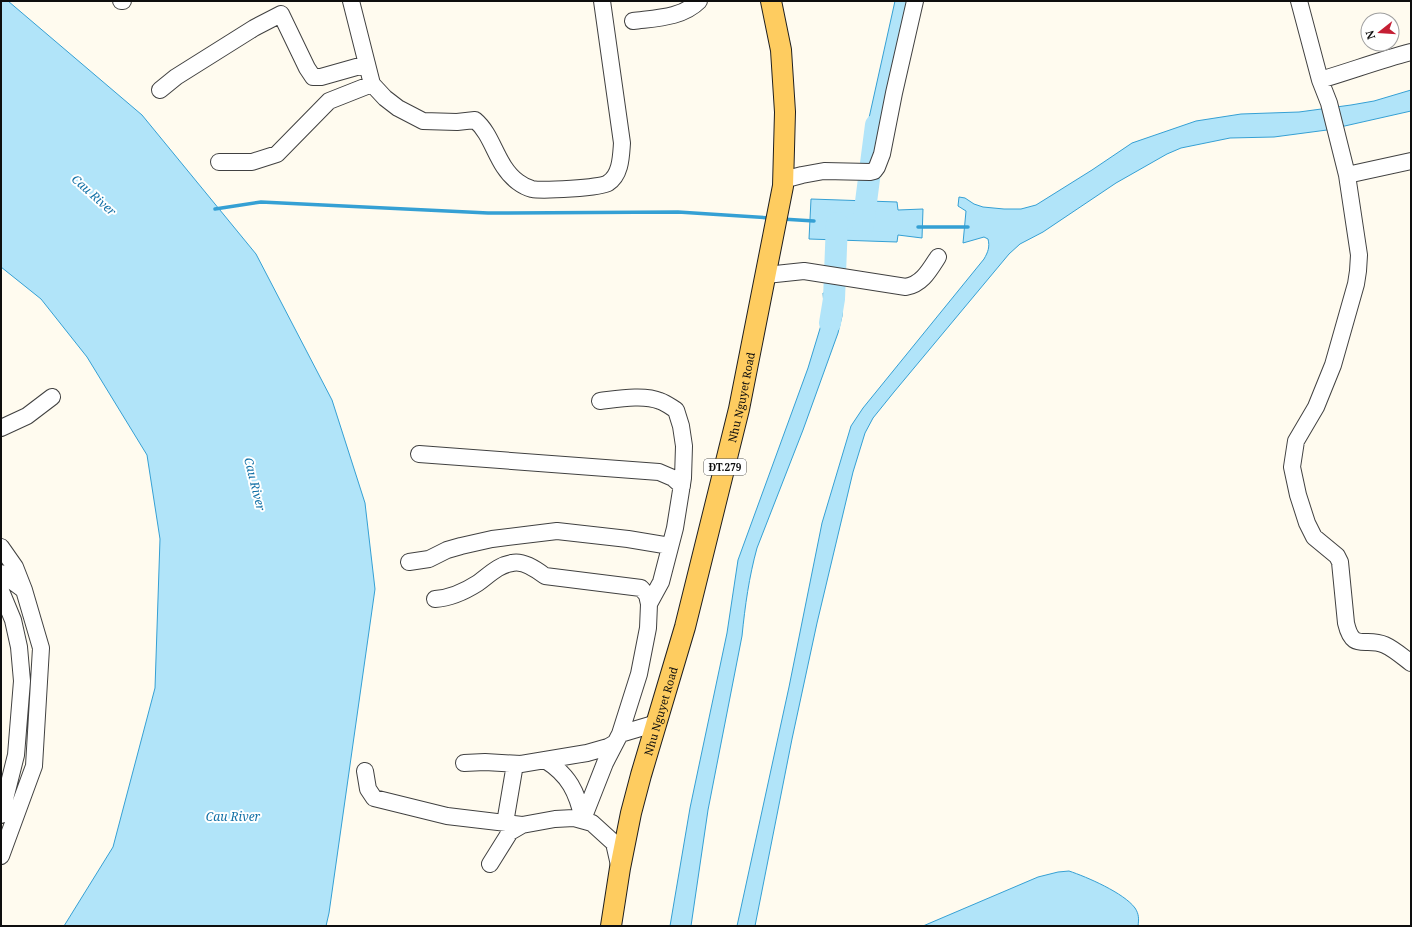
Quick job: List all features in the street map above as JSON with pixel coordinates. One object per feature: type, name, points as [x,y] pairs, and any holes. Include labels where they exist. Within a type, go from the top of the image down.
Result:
[{"type":"main road","name":"Nhu Nguyet Road","points":[[611,926],[620,868],[631,813],[685,627],[739,410],[783,186],[786,112],[781,50],[771,1]]},
{"type":"street","points":[[351,1],[372,84],[385,98],[398,108],[423,121],[457,122],[475,120],[483,126],[504,168],[518,182],[531,189],[558,190],[608,183],[614,177],[619,166],[622,143],[602,1]]},
{"type":"street","points":[[633,21],[681,13],[692,8],[699,1]]},
{"type":"street","points":[[783,180],[802,175],[824,172],[870,172],[874,171],[880,163],[915,1]]},
{"type":"street","points":[[1299,1],[1320,80],[1337,130],[1347,175],[1359,255],[1356,284],[1333,365],[1316,407],[1296,441],[1292,467],[1298,495],[1314,537],[1333,552],[1340,562],[1346,623],[1351,638],[1357,642],[1376,642],[1385,645],[1411,663]]},
{"type":"street","points":[[160,90],[176,77],[254,28],[281,14],[313,78],[367,64]]},
{"type":"street","points":[[1320,80],[1354,70],[1380,60],[1411,52]]},
{"type":"street","points":[[219,162],[252,162],[277,154],[329,101],[372,84]]},
{"type":"street","points":[[1347,175],[1411,162]]},
{"type":"street","points":[[766,275],[804,271],[906,287],[914,285],[920,281],[928,273],[938,257]]},
{"type":"street","points":[[1,428],[27,416],[52,397]]},
{"type":"street","points":[[600,401],[621,398],[659,400],[676,410],[681,426],[684,446],[682,486],[661,582],[649,604]]},
{"type":"street","points":[[419,454],[659,472],[674,478],[682,486]]},
{"type":"street","points":[[409,562],[429,559],[447,550],[492,539],[558,531],[621,538],[670,546]]},
{"type":"street","points":[[1,547],[15,567],[24,590],[41,648],[34,766],[1,856]]},
{"type":"street","points":[[435,600],[459,594],[500,567],[513,562],[526,564],[545,576],[641,588],[647,595],[649,604],[648,628],[639,674],[617,739],[605,763],[583,819]]},
{"type":"street","points":[[1,573],[24,590]]},
{"type":"street","points":[[1,815],[16,755],[22,681],[13,620],[2,596]]},
{"type":"street","points":[[464,763],[485,762],[521,764],[587,753],[608,747],[617,739],[657,723]]},
{"type":"street","points":[[546,760],[557,767],[575,791],[580,804],[583,819]]},
{"type":"street","points":[[504,823],[516,764]]},
{"type":"street","points":[[365,771],[368,789],[374,798],[447,816],[522,825]]},
{"type":"street","points":[[490,864],[510,832],[522,825],[555,818],[574,818],[583,819],[592,823],[614,842],[620,868]]},
{"type":"water","name":"Cau River","points":[[1,1],[8,1],[142,115],[256,254],[332,400],[365,503],[375,589],[326,926],[64,926],[113,847],[155,688],[160,539],[147,455],[87,357],[41,299],[1,267]]},
{"type":"water","points":[[895,1],[911,1],[878,153],[869,155],[865,153],[867,127]]},
{"type":"water","points":[[1411,90],[1411,111],[1327,130],[1274,137],[1230,138],[1181,148],[1167,154],[1116,183],[1043,232],[1020,244],[1009,254],[873,418],[865,433],[853,472],[817,623],[792,739],[755,926],[737,926],[789,687],[822,523],[851,426],[863,408],[984,259],[988,252],[988,239],[984,237],[963,243],[966,211],[958,206],[959,197],[965,198],[974,204],[983,207],[1021,209],[1036,205],[1132,143],[1196,121],[1241,114],[1299,112],[1351,105],[1374,101]]},
{"type":"water","points":[[811,199],[897,202],[898,210],[923,209],[922,238],[898,235],[897,242],[809,239]]},
{"type":"water","points":[[823,293],[843,294],[842,316],[838,333],[754,559],[744,614],[742,636],[708,810],[691,926],[670,926],[690,808],[727,633],[738,560],[808,368],[822,322],[824,305]]},
{"type":"water","points":[[1069,871],[1105,886],[1130,902],[1137,912],[1139,919],[1138,926],[923,926],[1038,877]]},
{"type":"waterway","points":[[863,225],[876,125]]},
{"type":"waterway","points":[[215,209],[261,202],[488,213],[678,212],[770,218]]},
{"type":"waterway","points":[[782,219],[814,221]]},
{"type":"waterway","points":[[830,323],[834,299],[837,223]]},
{"type":"waterway","points":[[918,227],[968,227]]}]
